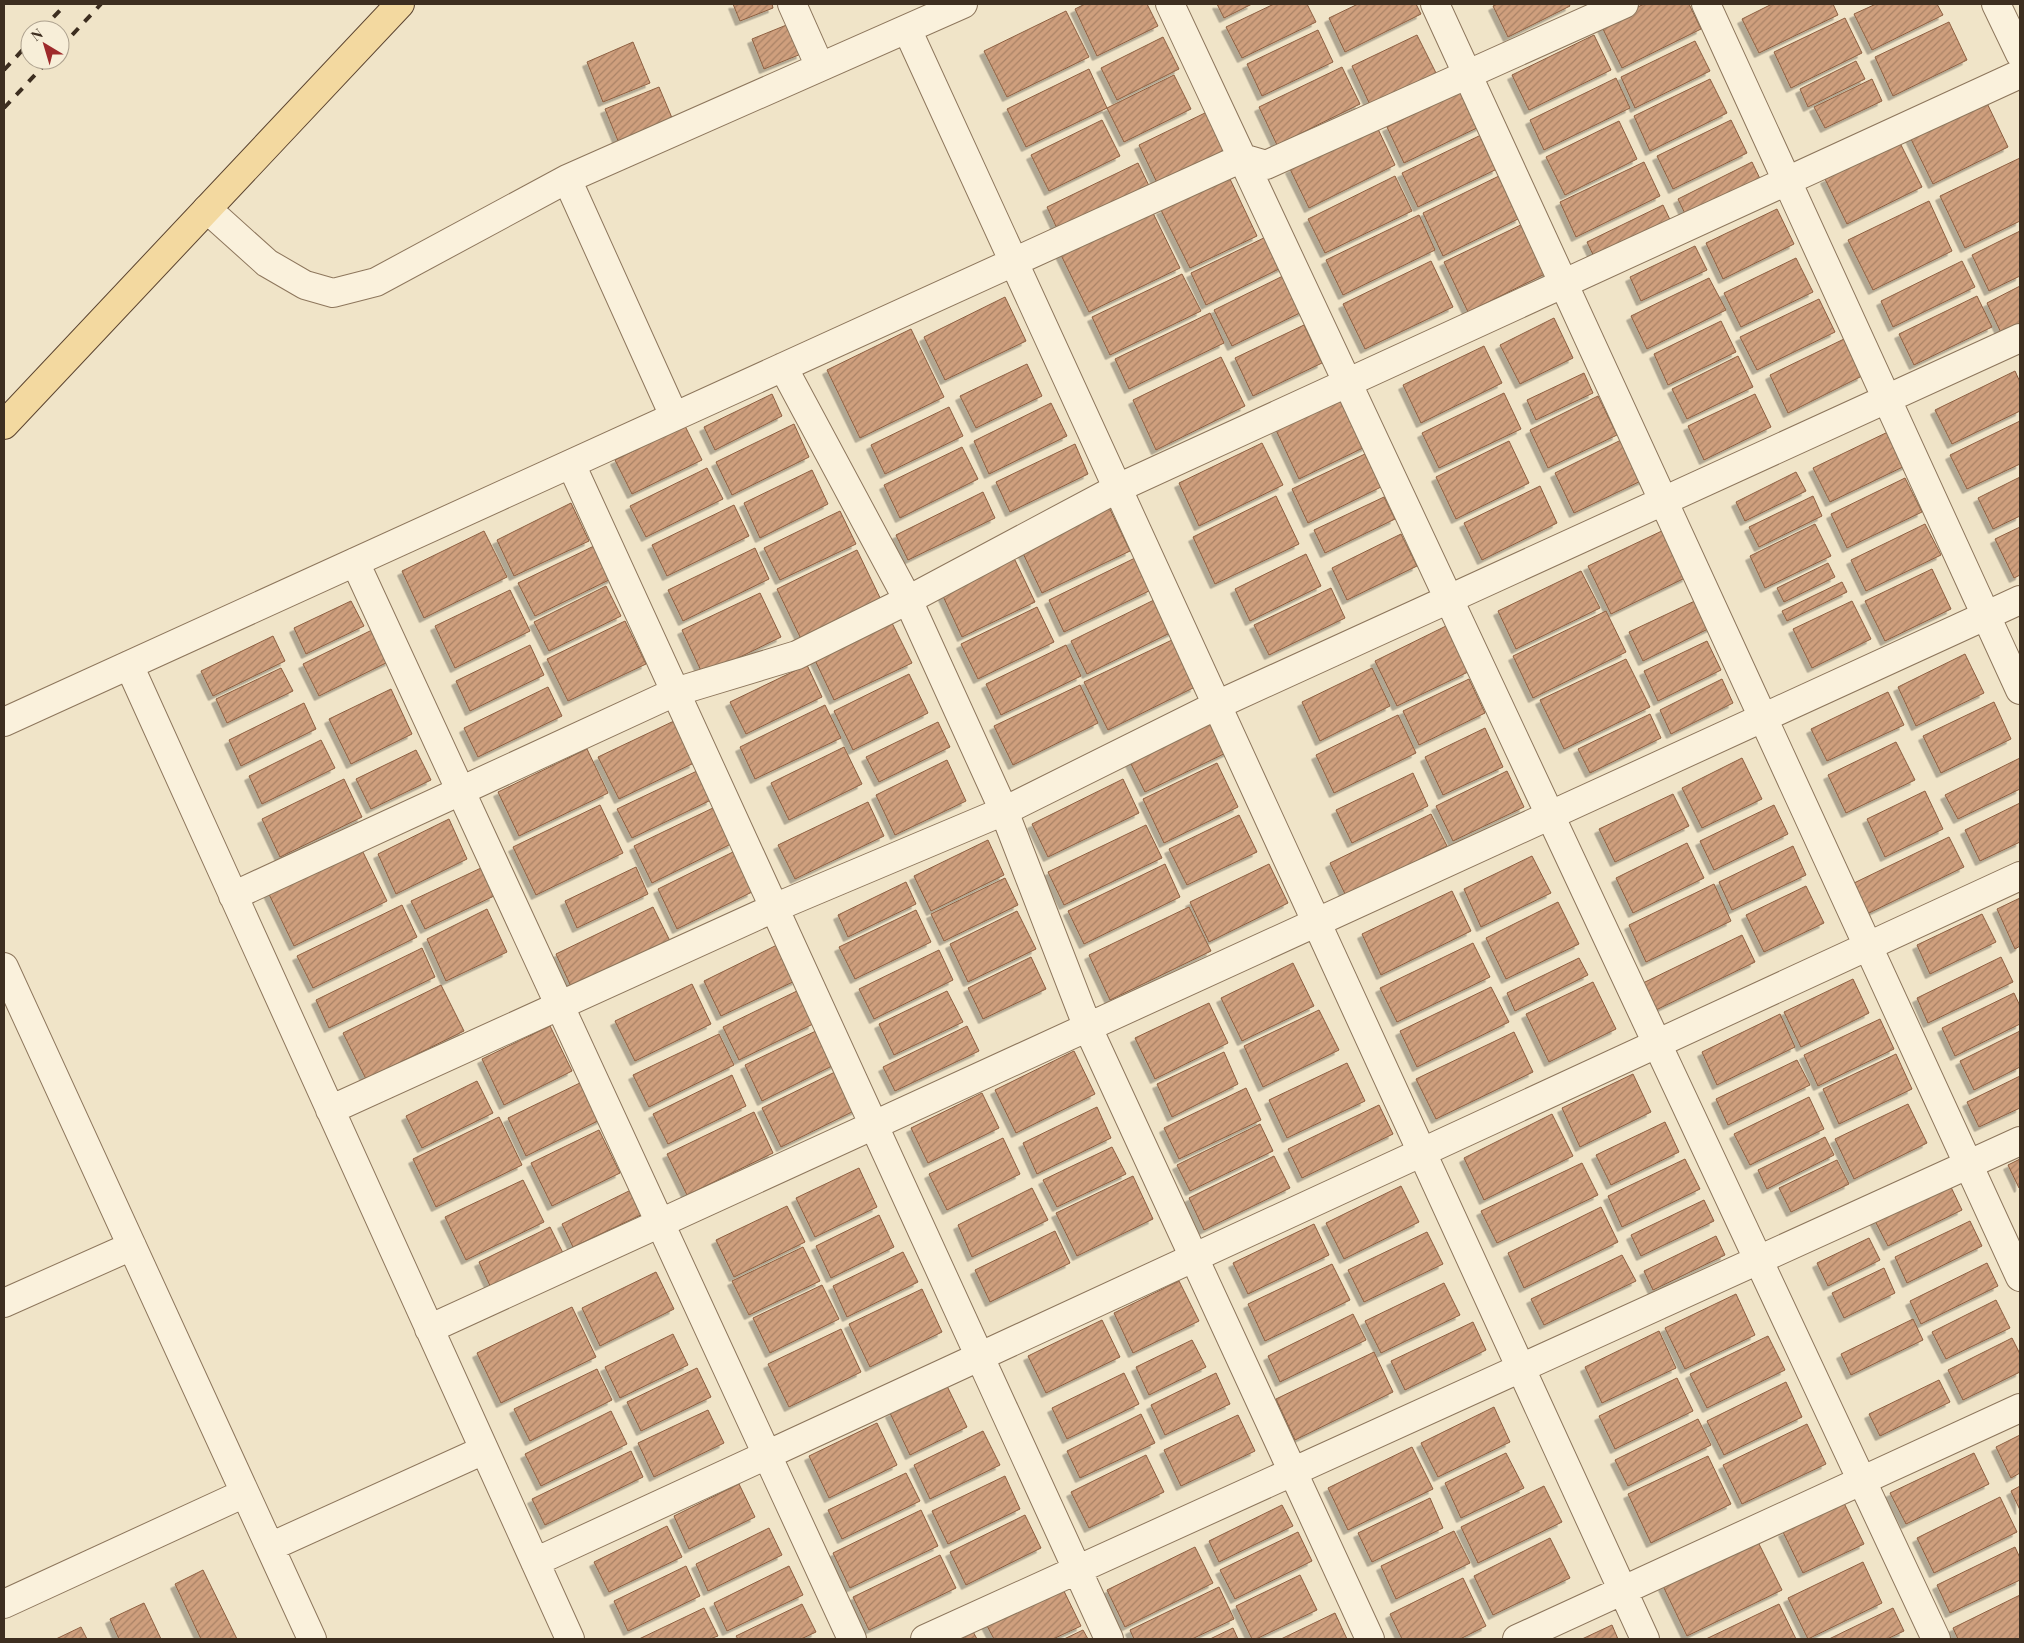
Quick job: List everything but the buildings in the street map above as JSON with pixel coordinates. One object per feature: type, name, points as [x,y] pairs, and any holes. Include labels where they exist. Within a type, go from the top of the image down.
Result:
[{"type":"main road","points":[[4,425],[400,4]]},
{"type":"street","points":[[792,4],[820,67]]},
{"type":"street","points":[[207,209],[267,263],[305,285],[332,293],[376,282],[567,179],[963,4]]},
{"type":"street","points":[[1170,4],[1936,1639]]},
{"type":"street","points":[[1435,4],[2020,1277]]},
{"type":"street","points":[[4,722],[1242,158],[1266,165],[1624,4]]},
{"type":"street","points":[[1706,4],[2020,690]]},
{"type":"street","points":[[233,896],[675,692],[797,655],[908,600],[1118,488],[1786,181],[2020,56],[1996,4]]},
{"type":"street","points":[[907,28],[1645,1639]]},
{"type":"street","points":[[567,179],[674,416]]},
{"type":"street","points":[[330,1110],[774,908],[1004,811],[1217,705],[2020,338]]},
{"type":"street","points":[[784,367],[908,600],[1004,811],[1088,1028],[1370,1639]]},
{"type":"street","points":[[571,464],[1108,1639]]},
{"type":"street","points":[[355,562],[852,1639]]},
{"type":"street","points":[[429,1329],[2020,600]]},
{"type":"street","points":[[129,665],[570,1639]]},
{"type":"street","points":[[535,1562],[2020,876]]},
{"type":"street","points":[[5,972],[312,1639]]},
{"type":"street","points":[[924,1639],[2020,1141]]},
{"type":"street","points":[[4,1303],[132,1246]]},
{"type":"street","points":[[1517,1639],[2020,1408]]},
{"type":"street","points":[[270,1547],[484,1450]]},
{"type":"street","points":[[4,1604],[245,1493]]},
{"type":"railway","points":[[51,20],[66,4]]},
{"type":"railway","points":[[70,37],[101,4]]},
{"type":"railway","points":[[4,70],[20,53]]},
{"type":"railway","points":[[4,108],[40,70]]}]
